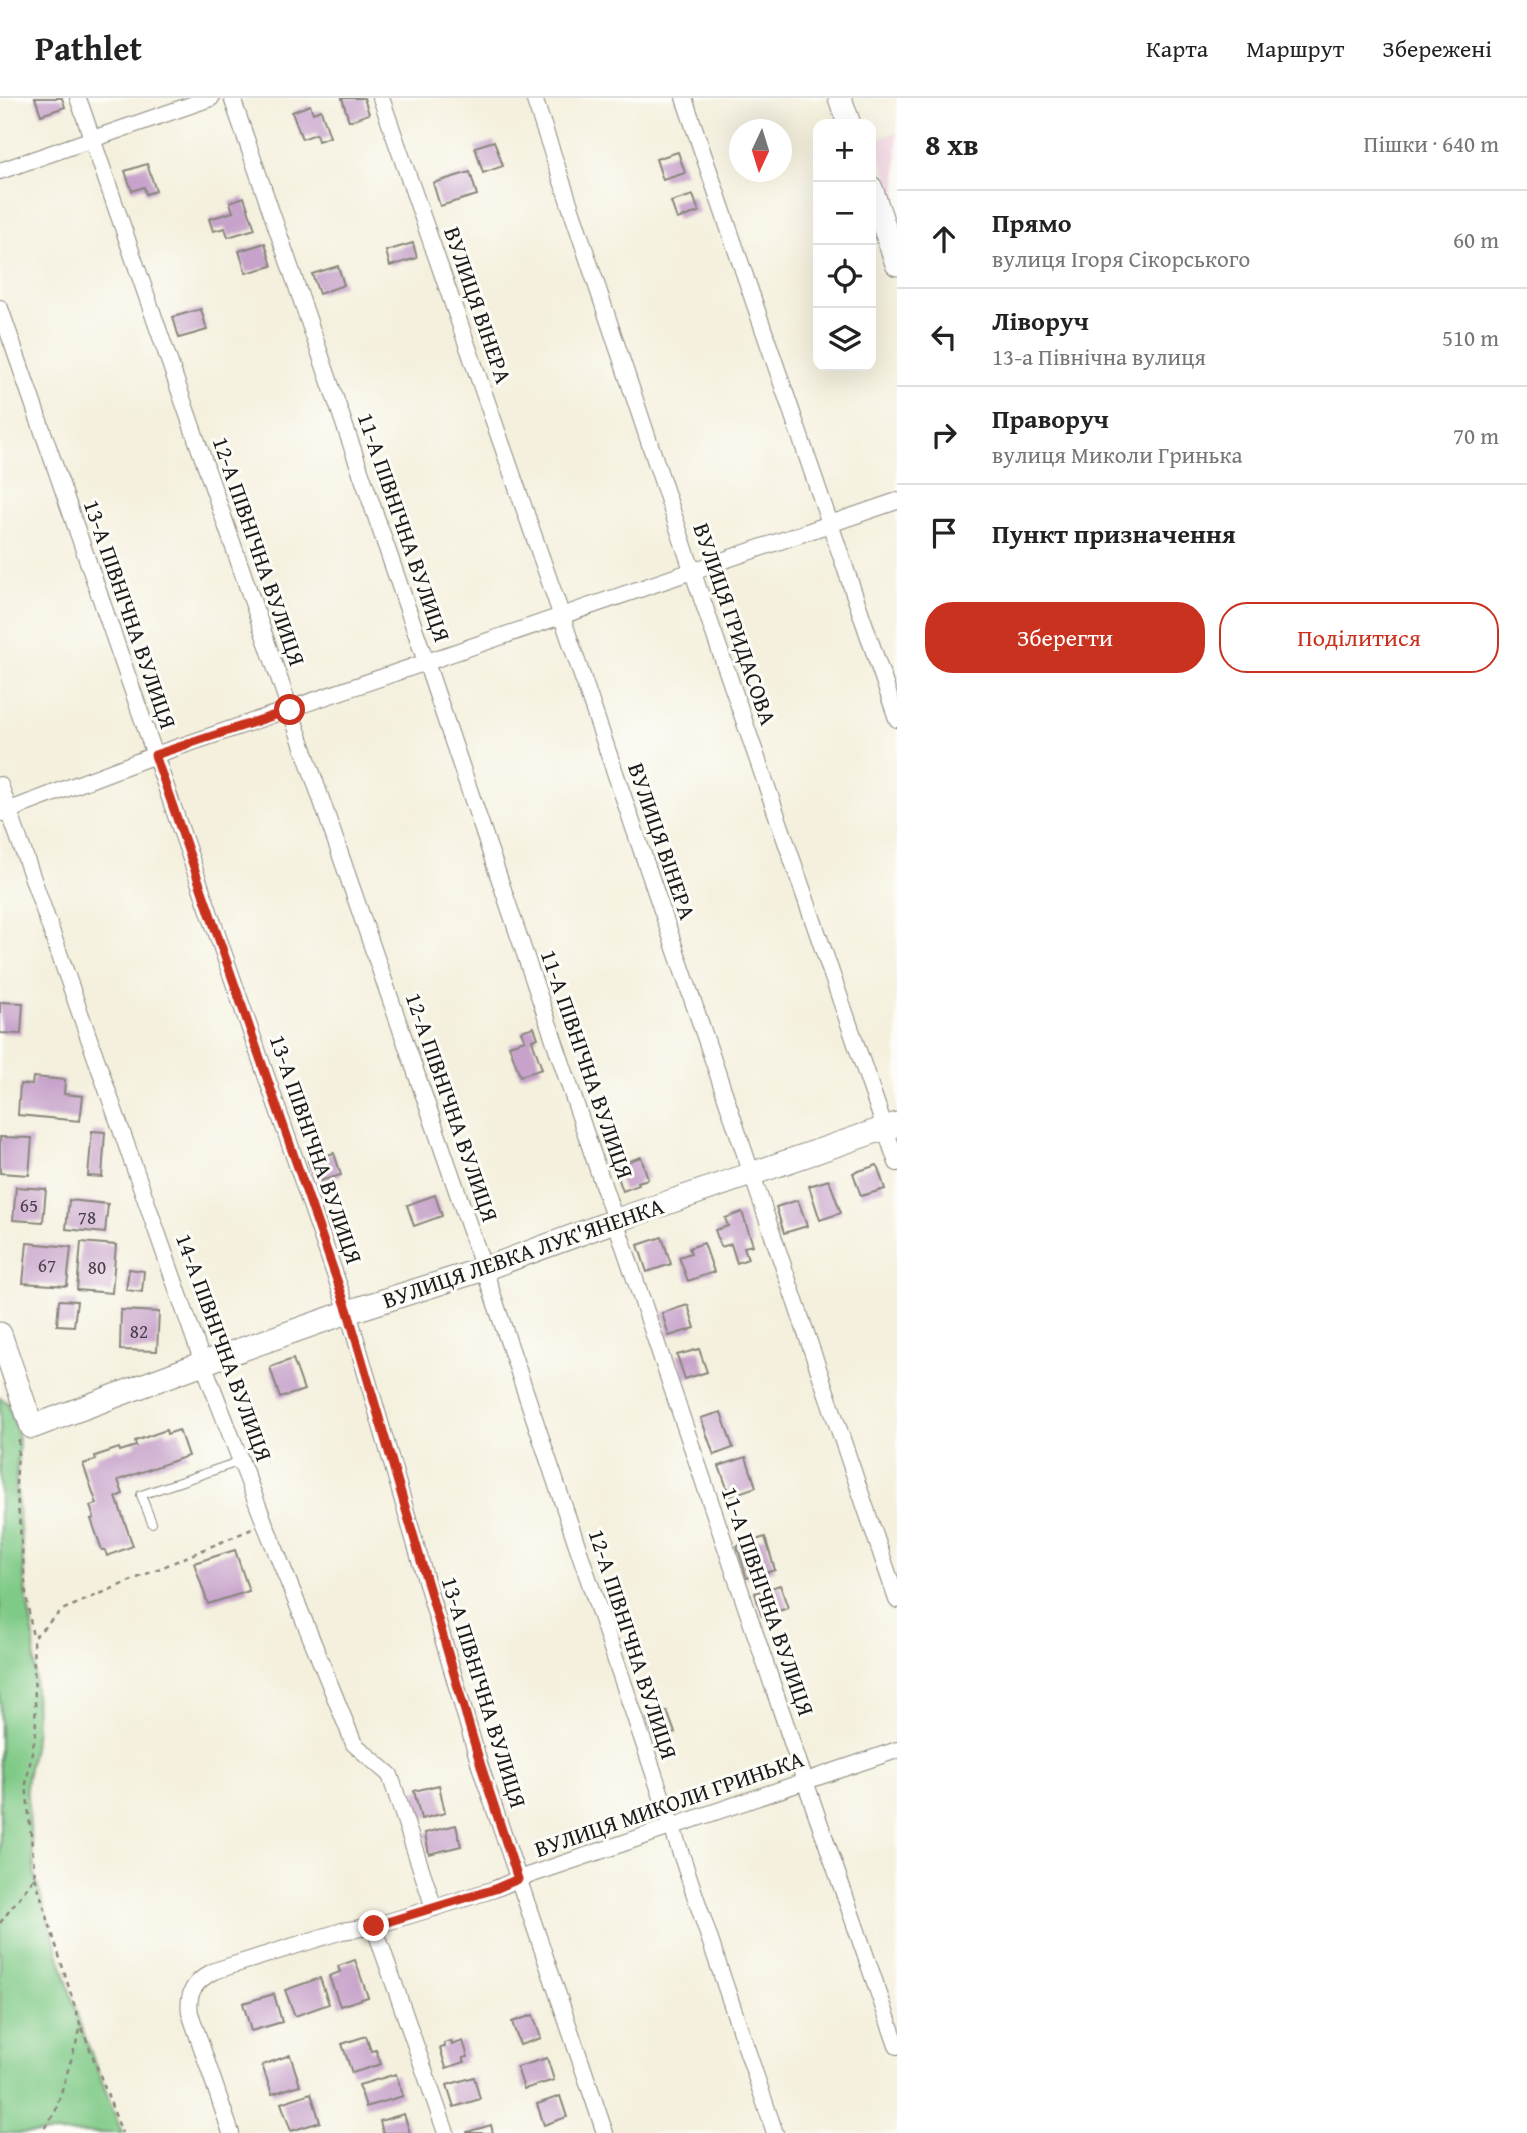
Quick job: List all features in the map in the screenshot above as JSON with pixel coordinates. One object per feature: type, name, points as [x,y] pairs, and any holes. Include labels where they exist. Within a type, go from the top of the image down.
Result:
[{"type":"street","name":"12-А ПІВНІЧНА ВУЛИЦЯ","points":[[78,98],[484,1269],[775,2133]]},
{"type":"street","points":[[0,171],[211,98]]},
{"type":"street","name":"11-А ПІВНІЧНА ВУЛИЦЯ","points":[[232,98],[897,2046]]},
{"type":"street","name":"ВУЛИЦЯ ВІНЕРА","points":[[382,98],[897,1600]]},
{"type":"street","name":"ВУЛИЦЯ ГРИДАСОВА","points":[[534,98],[692,570],[891,1126],[897,1163]]},
{"type":"street","points":[[684,98],[897,719]]},
{"type":"street","points":[[840,98],[847,119]]},
{"type":"street","points":[[876,203],[897,264]]},
{"type":"street","name":"13-А ПІВНІЧНА ВУЛИЦЯ","points":[[0,308],[348,1312],[477,1752],[605,2133]]},
{"type":"street","points":[[5,812],[155,755],[897,501]]},
{"type":"street","name":"14-А ПІВНІЧНА ВУЛИЦЯ","points":[[0,785],[5,812],[203,1363],[265,1524],[354,1744],[390,1775],[434,1908]]},
{"type":"street","name":"ВУЛИЦЯ ЛЕВКА ЛУК'ЯНЕНКА","points":[[26,1429],[348,1312],[484,1269],[617,1220],[891,1126]]},
{"type":"street","points":[[0,1334],[26,1429]]},
{"type":"street","name":"ВУЛИЦЯ МИКОЛИ ГРИНЬКА","points":[[231,2133],[190,2013],[189,2003],[195,1984],[214,1971],[342,1931],[374,1926],[495,1889],[897,1750]]},
{"type":"street","points":[[374,1926],[446,2133]]},
{"type":"lane","points":[[152,1523],[141,1495],[241,1461]]},
{"type":"path","points":[[26,1429],[16,1483],[26,1594],[33,1638],[36,1731],[26,1784],[35,1877],[81,2027],[122,2133]]},
{"type":"path","points":[[33,1638],[62,1610],[265,1524]]},
{"type":"path","points":[[0,1923],[35,1877]]},
{"type":"path","points":[[41,2133],[55,2113],[81,2027]]},
{"type":"shaded area","points":[[897,132],[897,202],[876,145],[876,139]]},
{"type":"green space","points":[[0,1397],[8,1403],[19,1440],[16,1483],[26,1594],[34,1638],[36,1731],[26,1784],[35,1877],[81,2027],[122,2133],[0,2133]]},
{"type":"building","points":[[35,98],[62,98],[65,107],[41,115]]},
{"type":"building","points":[[342,98],[364,98],[369,114],[349,121]]},
{"type":"building","points":[[310,105],[313,113],[321,110],[330,137],[318,141],[316,134],[302,139],[292,112]]},
{"type":"building","points":[[494,141],[503,166],[483,173],[475,147]]},
{"type":"building","points":[[678,152],[685,173],[663,180],[656,159]]},
{"type":"building","points":[[147,164],[156,191],[146,194],[144,187],[132,191],[125,171]]},
{"type":"building","points":[[470,172],[477,195],[440,206],[433,183]]},
{"type":"building","points":[[693,195],[699,212],[677,219],[671,202]]},
{"type":"building","points":[[244,197],[255,229],[228,237],[225,228],[213,231],[209,219],[233,212],[230,202]]},
{"type":"building","points":[[265,243],[272,266],[246,273],[239,251]]},
{"type":"building","points":[[413,243],[417,258],[390,266],[386,251]]},
{"type":"building","points":[[338,266],[344,285],[319,294],[312,274]]},
{"type":"building","points":[[201,309],[207,330],[179,338],[173,317]]},
{"type":"building","points":[[0,1002],[23,1003],[21,1034],[0,1033]]},
{"type":"building","points":[[534,1027],[538,1038],[532,1040],[542,1069],[520,1076],[509,1045],[525,1040],[521,1031]]},
{"type":"building","points":[[33,1077],[65,1080],[64,1094],[83,1096],[80,1121],[18,1115],[20,1084],[32,1085]]},
{"type":"building","points":[[92,1131],[105,1132],[102,1177],[88,1176]]},
{"type":"building","points":[[0,1137],[32,1138],[29,1175],[0,1173]]},
{"type":"building","points":[[334,1153],[341,1175],[316,1182],[308,1161]]},
{"type":"building","points":[[641,1157],[648,1179],[623,1191],[614,1166]]},
{"type":"building","points":[[877,1165],[885,1189],[861,1196],[853,1173]]},
{"type":"building","points":[[829,1180],[841,1213],[820,1220],[809,1186]]},
{"type":"building","points":[[16,1187],[46,1189],[43,1222],[13,1220]]},
{"type":"building","points":[[435,1195],[442,1216],[414,1226],[407,1205]]},
{"type":"building","points":[[69,1200],[108,1204],[105,1233],[66,1229]]},
{"type":"building","points":[[798,1200],[807,1226],[784,1233],[776,1207]]},
{"type":"building","points":[[742,1212],[753,1245],[744,1247],[748,1259],[737,1263],[731,1244],[721,1247],[715,1230],[728,1226],[725,1218]]},
{"type":"building","points":[[662,1237],[671,1264],[647,1272],[638,1245]]},
{"type":"building","points":[[81,1242],[116,1245],[112,1293],[77,1290]]},
{"type":"building","points":[[27,1243],[71,1247],[67,1286],[23,1283]]},
{"type":"building","points":[[704,1243],[714,1272],[688,1281],[679,1257],[691,1253],[689,1248]]},
{"type":"building","points":[[129,1269],[144,1271],[142,1292],[126,1290]]},
{"type":"building","points":[[59,1300],[77,1301],[74,1326],[57,1325]]},
{"type":"building","points":[[688,1305],[695,1328],[669,1336],[662,1313]]},
{"type":"building","points":[[121,1310],[159,1312],[157,1351],[120,1350]]},
{"type":"building","points":[[699,1349],[707,1372],[685,1379],[677,1355]]},
{"type":"building","points":[[293,1359],[304,1390],[280,1398],[270,1367]]},
{"type":"building","points":[[721,1412],[733,1448],[714,1455],[701,1418]]},
{"type":"building","points":[[166,1430],[167,1434],[179,1430],[188,1456],[118,1480],[123,1494],[116,1497],[133,1546],[107,1556],[105,1550],[102,1550],[91,1519],[94,1518],[90,1506],[97,1504],[83,1464],[96,1460],[95,1456],[136,1446],[135,1441]]},
{"type":"building","points":[[746,1457],[756,1487],[730,1496],[719,1466]]},
{"type":"building","points":[[765,1537],[775,1570],[747,1578],[737,1546]]},
{"type":"building","points":[[235,1550],[249,1591],[208,1604],[194,1563]]},
{"type":"building","points":[[780,1585],[788,1608],[762,1616],[755,1593]]},
{"type":"building","points":[[667,1711],[675,1733],[655,1740],[647,1718]]},
{"type":"building","points":[[439,1785],[445,1813],[421,1819],[414,1791]]},
{"type":"building","points":[[456,1825],[461,1846],[429,1854],[425,1833]]},
{"type":"building","points":[[355,1960],[368,1997],[340,2006],[329,1976],[340,1972],[338,1966]]},
{"type":"building","points":[[320,1978],[329,2004],[295,2016],[285,1990]]},
{"type":"building","points":[[274,1994],[282,2022],[251,2031],[243,2003]]},
{"type":"building","points":[[533,2015],[541,2038],[520,2045],[512,2022]]},
{"type":"building","points":[[366,2036],[371,2051],[376,2050],[381,2064],[352,2073],[342,2044]]},
{"type":"building","points":[[451,2041],[452,2045],[463,2041],[468,2057],[463,2058],[465,2062],[446,2068],[440,2048]]},
{"type":"building","points":[[290,2055],[300,2085],[272,2094],[262,2065]]},
{"type":"building","points":[[547,2058],[554,2080],[524,2089],[517,2067]]},
{"type":"building","points":[[396,2074],[403,2096],[366,2107],[359,2085]]},
{"type":"building","points":[[474,2077],[480,2099],[454,2107],[447,2085]]},
{"type":"building","points":[[311,2093],[320,2122],[291,2131],[281,2103]]},
{"type":"building","points":[[560,2096],[567,2117],[544,2125],[537,2104]]},
{"type":"building","points":[[404,2114],[410,2133],[383,2133],[380,2121]]},
{"type":"building","points":[[491,2125],[493,2133],[467,2133],[467,2132]]},
{"type":"route","points":[[290,710],[155,755],[348,1312],[481,1766],[518,1879],[495,1889],[374,1926]]}]
